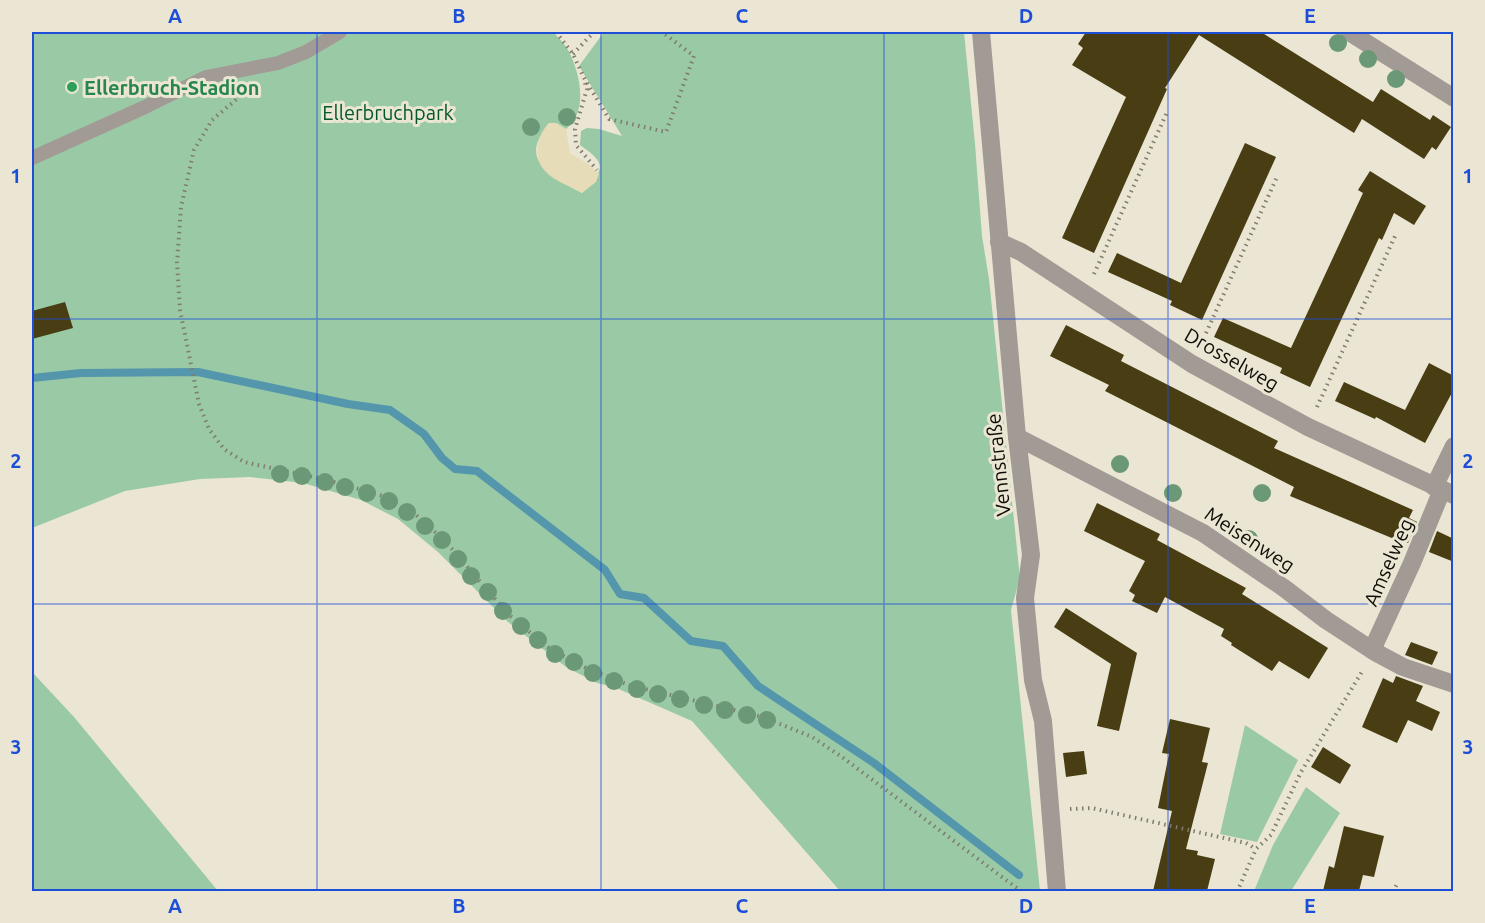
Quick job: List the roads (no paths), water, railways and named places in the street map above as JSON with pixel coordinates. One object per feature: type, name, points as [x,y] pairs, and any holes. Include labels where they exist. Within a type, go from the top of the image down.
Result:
[{"type":"street","name":"Vennstraße","points":[[981,32],[1017,436],[1031,555],[1025,598],[1033,680],[1043,721],[1057,891]]},
{"type":"street","points":[[1349,32],[1454,98]]},
{"type":"street","name":"Drosselweg","points":[[999,242],[1021,252],[1192,364],[1308,427],[1443,491]]},
{"type":"street","name":"Meisenweg","points":[[1017,436],[1113,484],[1203,533],[1373,651],[1403,667],[1454,684]]},
{"type":"street","name":"Amselweg","points":[[1373,651],[1443,491],[1454,446]]},
{"type":"lane","points":[[32,158],[145,107],[206,76],[278,63],[306,52],[340,32]]},
{"type":"waterway","points":[[32,378],[81,373],[198,372],[348,404],[390,410],[424,434],[442,458],[455,469],[477,471],[605,570],[620,594],[644,598],[691,641],[723,646],[758,686],[874,763],[1019,875]]},
{"type":"place","name":"Ellerbruch-Stadion","points":[[72,87]]},
{"type":"park label","name":"Ellerbruchpark","points":[[388,112]]}]
